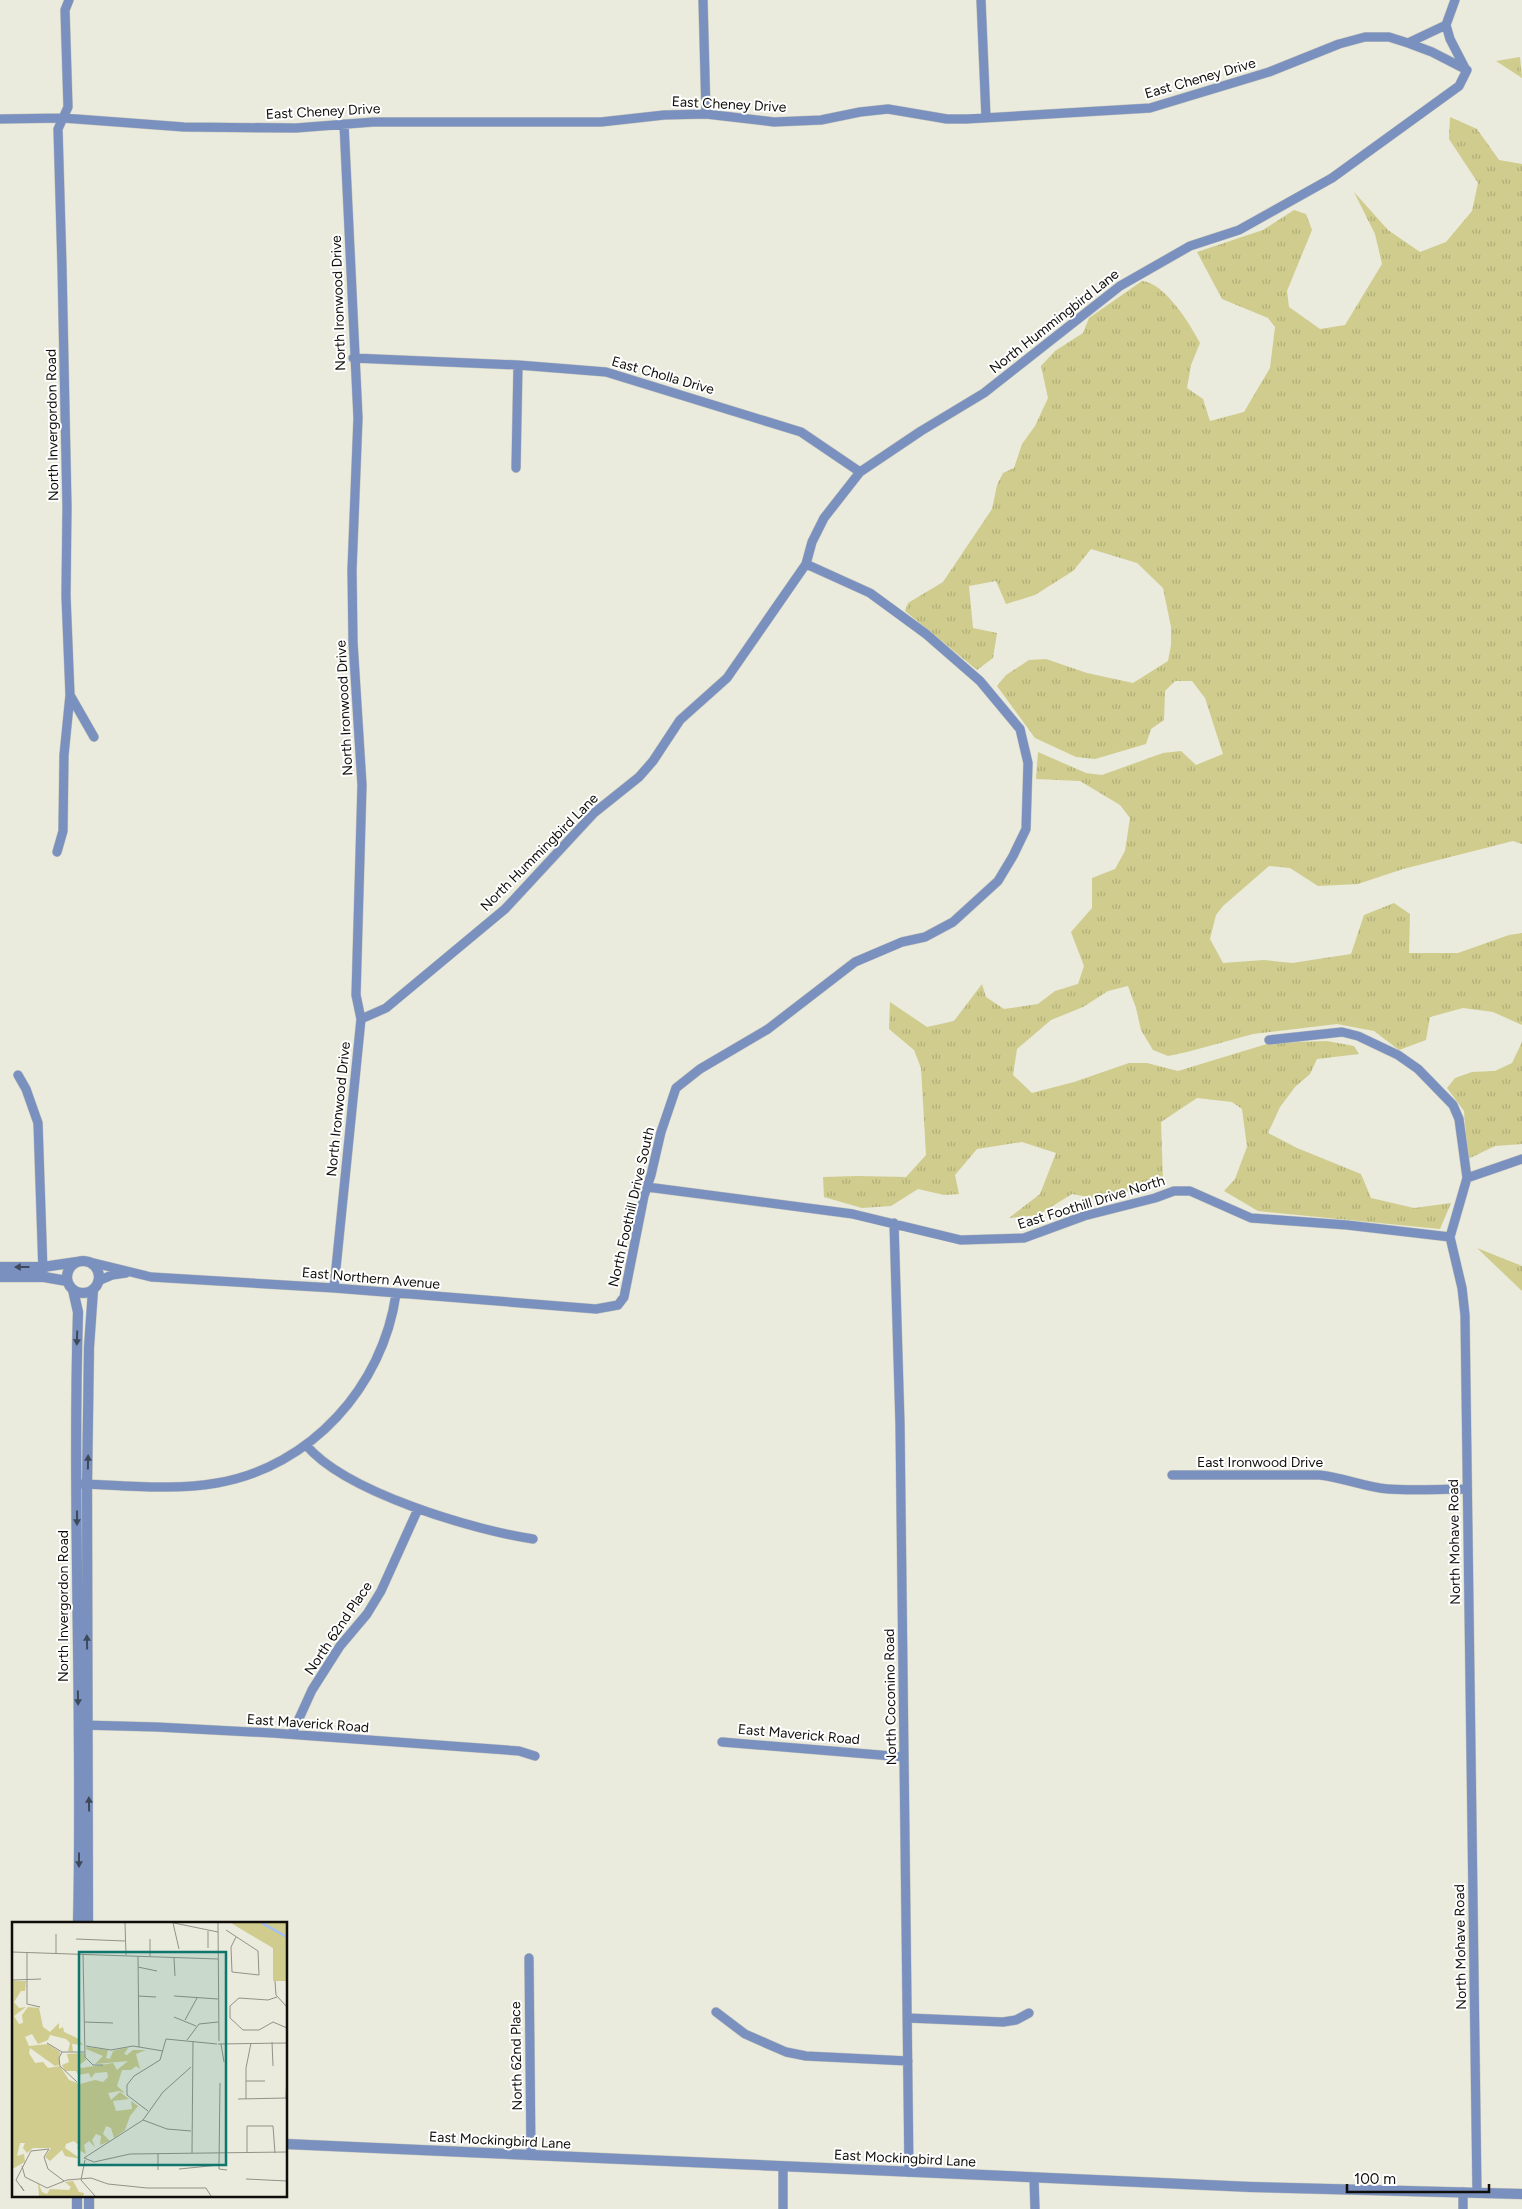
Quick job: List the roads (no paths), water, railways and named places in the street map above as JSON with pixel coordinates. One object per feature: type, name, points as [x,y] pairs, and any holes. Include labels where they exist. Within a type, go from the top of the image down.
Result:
[{"type":"street","name":"North Invergordon Road","points":[[57,852],[63,831],[64,755],[70,695],[66,596],[67,507],[58,129],[68,107],[66,10],[69,0]]},
{"type":"street","points":[[703,0],[706,114]]},
{"type":"street","points":[[981,0],[986,118]]},
{"type":"street","points":[[1455,0],[1446,25],[1453,44],[1467,70]]},
{"type":"street","points":[[1408,43],[1446,25]]},
{"type":"street","name":"East Cheney Drive","points":[[0,119],[63,118],[184,127],[296,128],[373,122],[601,122],[664,115],[706,114],[774,122],[821,120],[860,112],[888,109],[947,119],[986,118],[1150,108],[1270,72],[1339,44],[1364,37],[1389,37],[1408,43],[1432,52],[1467,70]]},
{"type":"street","name":"North Hummingbird Lane","points":[[361,1019],[386,1008],[505,909],[594,813],[639,777],[653,761],[680,720],[727,678],[806,564],[812,542],[824,518],[860,472],[921,431],[984,393],[1120,286],[1190,246],[1239,230],[1332,178],[1459,86],[1467,70]]},
{"type":"street","name":"North Ironwood Drive","points":[[334,1288],[361,1019],[356,995],[362,785],[353,642],[352,557],[358,418],[344,124]]},
{"type":"street","name":"East Cholla Drive","points":[[354,358],[518,365],[606,372],[801,432],[860,472]]},
{"type":"street","points":[[516,468],[518,365]]},
{"type":"street","name":"North Foothill Drive South","points":[[612,1307],[618,1306],[624,1297],[661,1132],[676,1088],[700,1069],[768,1029],[854,962],[902,942],[925,937],[953,922],[998,881],[1026,829],[1028,764],[1020,729],[980,681],[926,634],[870,594],[806,564]]},
{"type":"street","points":[[70,695],[94,737]]},
{"type":"street","points":[[1270,1040],[1342,1032],[1375,1043],[1398,1055],[1418,1069],[1453,1105],[1457,1112],[1462,1133],[1467,1178],[1450,1237]]},
{"type":"street","points":[[18,1075],[26,1089],[38,1123],[43,1272]]},
{"type":"street","points":[[1467,1178],[1522,1159]]},
{"type":"street","name":"East Foothill Drive North","points":[[648,1187],[854,1214],[961,1240],[1024,1238],[1084,1216],[1155,1198],[1174,1191],[1190,1191],[1251,1218],[1450,1237]]},
{"type":"street","name":"North Coconino Road","points":[[894,1223],[900,1424],[909,2172]]},
{"type":"street","name":"North Mohave Road","points":[[1450,1237],[1460,1273],[1465,1315],[1477,2193]]},
{"type":"street","points":[[0,1267],[43,1272],[67,1281],[70,1267],[78,1262]]},
{"type":"street","points":[[0,1277],[43,1272],[78,1262],[90,1262]]},
{"type":"street","name":"North Invergordon Road","points":[[82,1484],[89,1347],[97,1270],[90,1262]]},
{"type":"street","name":"East Northern Avenue","points":[[90,1262],[151,1277],[334,1288],[596,1309],[612,1307]]},
{"type":"street","name":"East Northern Avenue","points":[[95,1285],[112,1275],[128,1272]]},
{"type":"street","name":"North Invergordon Road","points":[[67,1281],[73,1290],[78,1312],[82,1484],[83,1725],[88,1922]]},
{"type":"street","points":[[73,1290],[83,1293],[95,1285]]},
{"type":"street","points":[[82,1484],[184,1487],[219,1483],[271,1465],[306,1445],[342,1412],[360,1390],[386,1339],[396,1294]]},
{"type":"street","points":[[306,1445],[324,1463],[335,1470],[371,1489],[418,1509],[514,1536],[533,1539]]},
{"type":"street","name":"East Ironwood Drive","points":[[1172,1475],[1319,1475],[1337,1477],[1388,1489],[1466,1489]]},
{"type":"street","name":"North 62nd Place","points":[[292,1734],[312,1690],[340,1646],[366,1614],[381,1591],[418,1509]]},
{"type":"street","name":"North Invergordon Road","points":[[78,1922],[83,1725]]},
{"type":"street","name":"East Maverick Road","points":[[83,1725],[292,1734],[519,1751],[535,1756]]},
{"type":"street","name":"East Maverick Road","points":[[722,1742],[904,1757]]},
{"type":"street","name":"North 62nd Place","points":[[529,1958],[531,2155]]},
{"type":"street","points":[[716,2012],[745,2034],[786,2052],[806,2056],[908,2061]]},
{"type":"street","points":[[908,2018],[1003,2022],[1016,2020],[1029,2013]]},
{"type":"street","name":"East Mockingbird Lane","points":[[288,2144],[1034,2178],[1522,2194]]},
{"type":"street","points":[[783,2167],[783,2209]]},
{"type":"street","points":[[1034,2178],[1035,2209]]},
{"type":"street","points":[[1463,2192],[1463,2209]]},
{"type":"street","points":[[77,2196],[77,2209]]},
{"type":"street","points":[[88,2209],[89,2196]]}]
